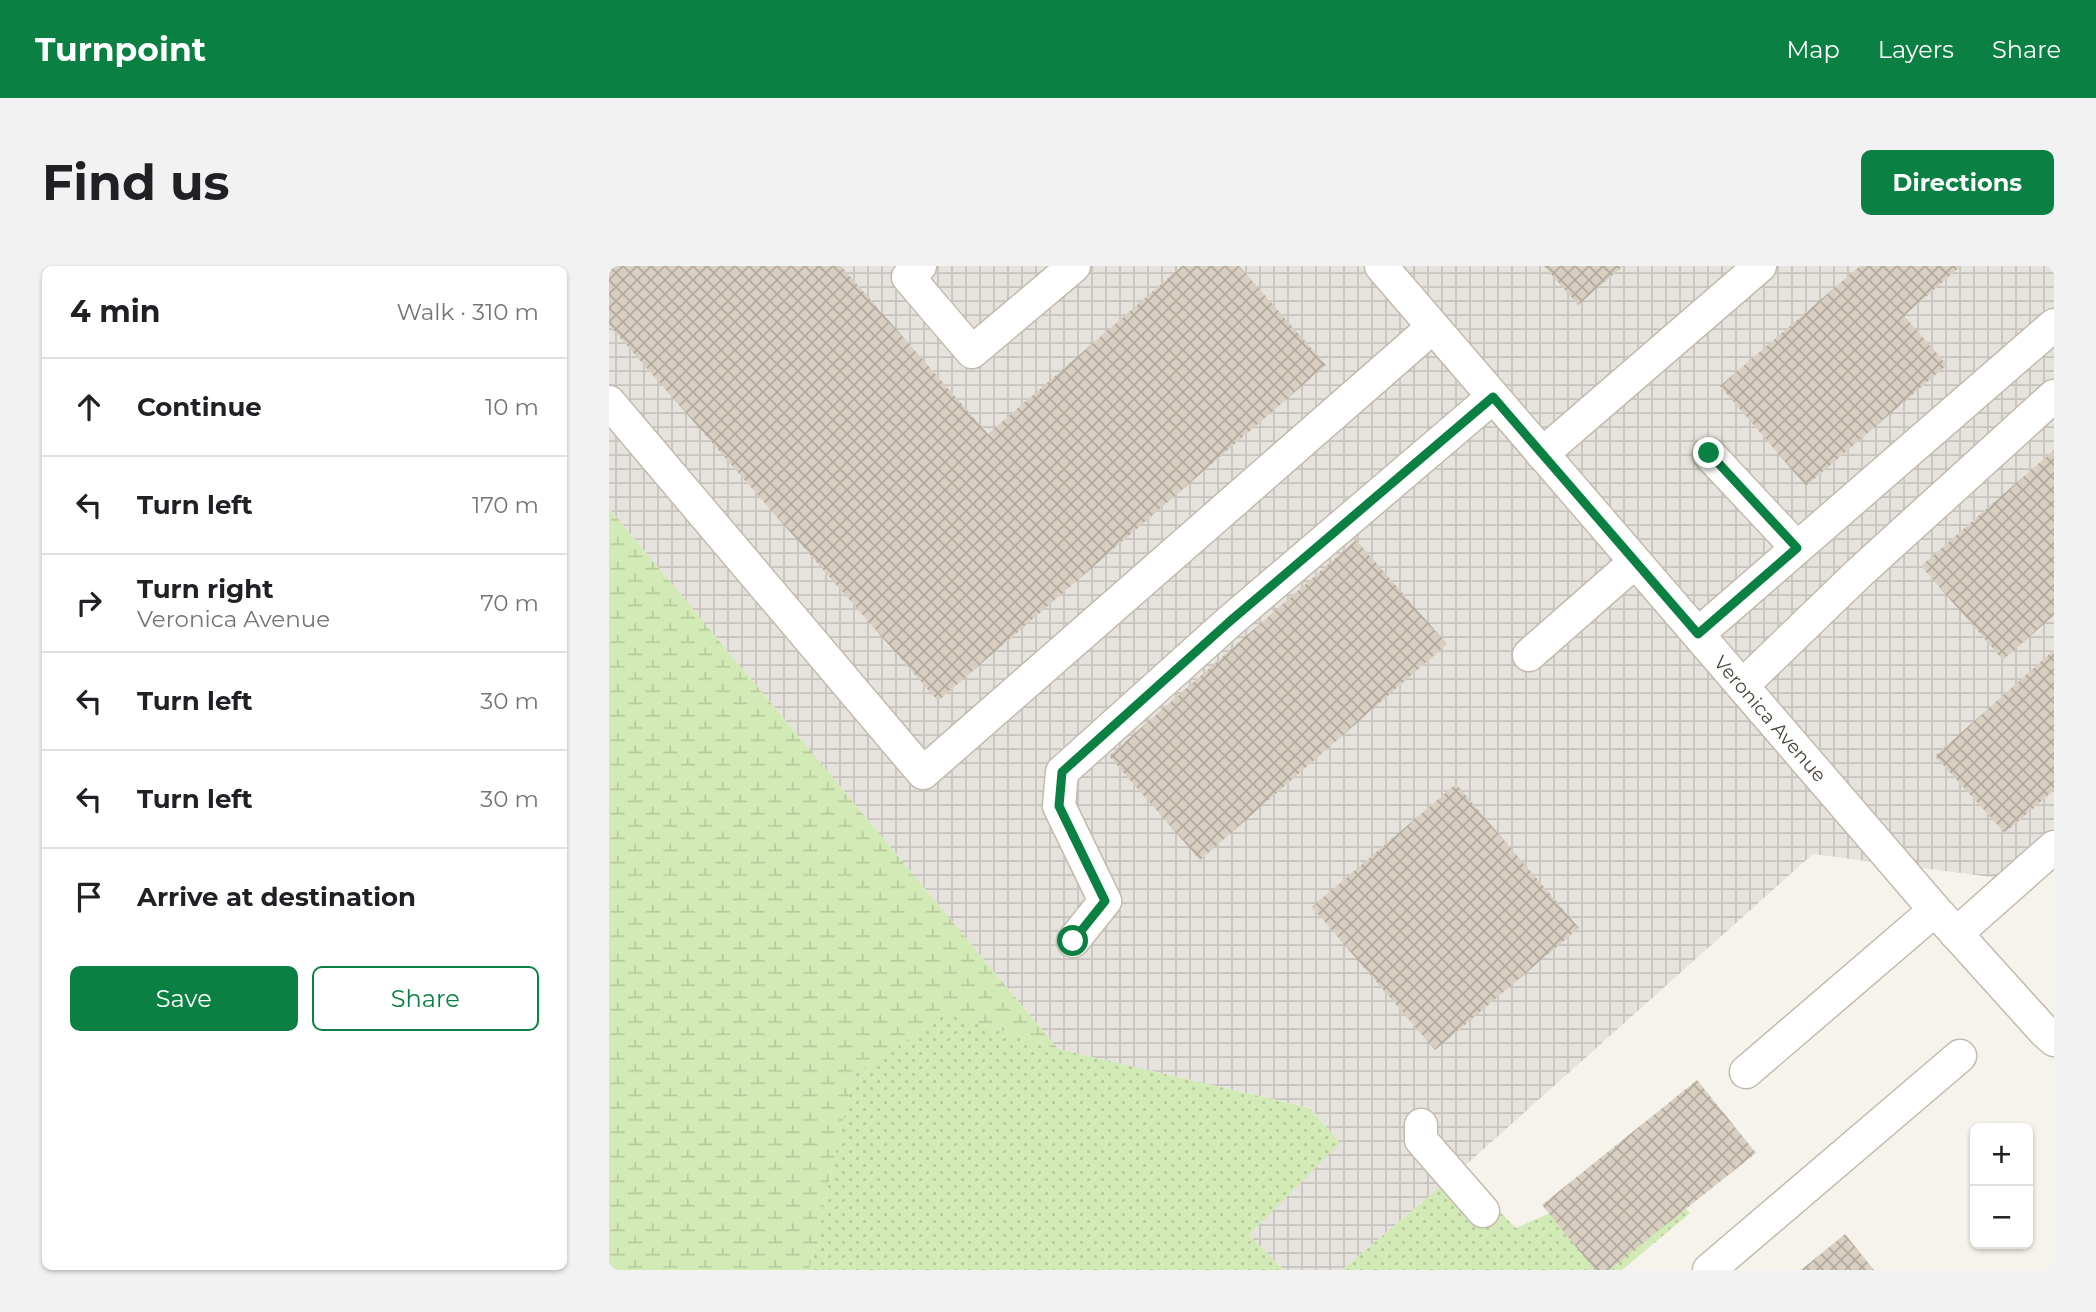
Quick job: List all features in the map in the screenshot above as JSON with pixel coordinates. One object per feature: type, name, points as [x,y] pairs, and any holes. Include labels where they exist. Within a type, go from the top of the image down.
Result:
[{"type":"street","points":[[921,266],[908,277],[972,352],[1074,266]]},
{"type":"street","name":"Veronica Avenue","points":[[1381,266],[1935,910],[2054,1040]]},
{"type":"street","points":[[1542,454],[1760,266]]},
{"type":"street","points":[[1698,634],[2054,325]]},
{"type":"street","points":[[609,402],[923,773],[1433,327]]},
{"type":"street","points":[[1742,686],[1859,573],[2054,396]]},
{"type":"street","points":[[1073,941],[1105,901],[1059,806],[1062,772],[1229,622],[1493,397]]},
{"type":"street","points":[[1709,453],[1797,548]]},
{"type":"street","points":[[1529,655],[1635,562]]},
{"type":"street","points":[[1956,934],[2054,846]]},
{"type":"street","points":[[1746,1072],[1935,910]]},
{"type":"street","points":[[1709,1270],[1959,1056]]},
{"type":"street","points":[[1421,1125],[1421,1140],[1483,1211]]},
{"type":"shaded area","points":[[609,266],[2054,266],[2054,854],[2022,881],[1813,854],[1459,1171],[1342,1270],[1284,1270],[1249,1235],[1339,1143],[1311,1108],[1058,1049],[609,508]]},
{"type":"green space","points":[[609,508],[1058,1049],[947,1013],[853,1076],[809,1270],[609,1270]]},
{"type":"green space","points":[[947,1013],[1058,1049],[1310,1108],[1340,1143],[1249,1235],[1284,1270],[809,1270],[853,1076]]},
{"type":"green space","points":[[1650,1169],[1690,1213],[1622,1270],[1342,1270],[1459,1171],[1516,1228]]},
{"type":"building","points":[[609,266],[841,266],[988,434],[1182,266],[1239,266],[1326,365],[938,701],[609,325]]},
{"type":"building","points":[[1544,266],[1623,266],[1578,305]]},
{"type":"building","points":[[1860,266],[1961,266],[1904,316],[1947,365],[1806,486],[1720,386]]},
{"type":"building","points":[[2054,450],[2054,615],[2003,660],[1921,566]]},
{"type":"building","points":[[1356,540],[1447,644],[1200,860],[1109,756]]},
{"type":"building","points":[[2054,650],[2054,790],[2005,833],[1935,756]]},
{"type":"building","points":[[1456,784],[1579,928],[1435,1050],[1312,907]]},
{"type":"building","points":[[1697,1080],[1756,1153],[1609,1270],[1595,1270],[1542,1205]]},
{"type":"building","points":[[1845,1234],[1874,1270],[1801,1270]]},
{"type":"route","points":[[1073,941],[1105,901],[1059,806],[1062,772],[1229,622],[1493,397],[1698,634],[1797,548],[1709,453]]}]
